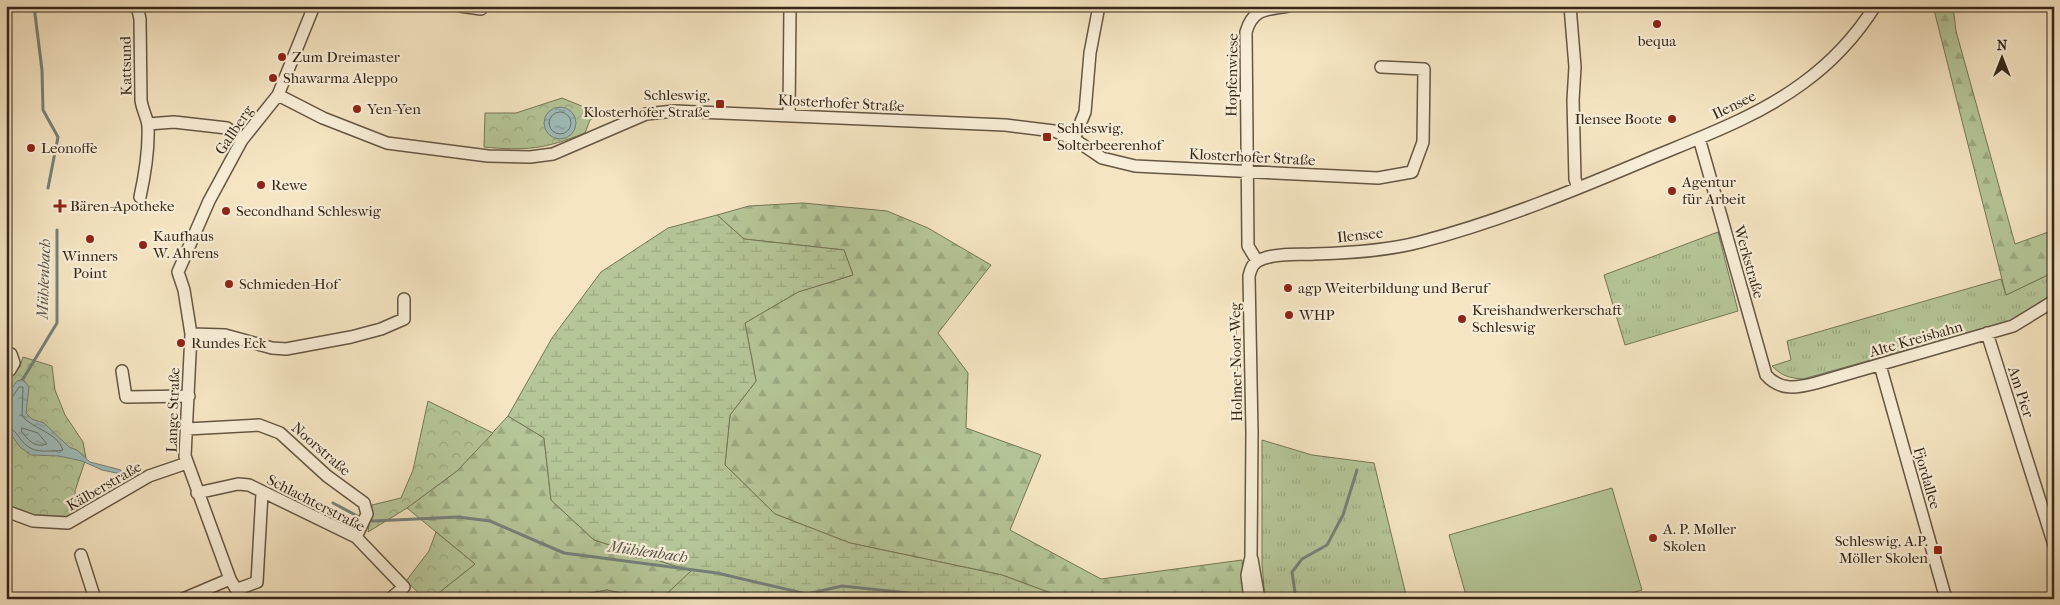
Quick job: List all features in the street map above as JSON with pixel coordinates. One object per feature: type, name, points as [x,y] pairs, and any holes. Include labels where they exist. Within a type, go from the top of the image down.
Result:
[{"type":"street","name":"Kattsund","points":[[137,6],[140,19],[142,111],[148,124],[145,173],[140,196]]},
{"type":"street","name":"Gallberg","points":[[178,272],[209,201],[242,140],[278,95],[314,6]]},
{"type":"street","points":[[460,6],[481,9]]},
{"type":"street","points":[[789,115],[790,6]]},
{"type":"street","points":[[1074,138],[1085,112],[1090,53],[1098,6]]},
{"type":"street","name":"Hopfenwiese","points":[[1247,172],[1246,32],[1249,21],[1256,13],[1288,6]]},
{"type":"street","points":[[1570,6],[1576,67],[1573,100],[1576,180],[1578,188]]},
{"type":"street","name":"Ilensee","points":[[1257,261],[1271,257],[1345,253],[1419,242],[1506,216],[1578,188],[1737,121],[1802,84],[1860,30],[1875,6]]},
{"type":"street","name":"Klosterhofer Straße","points":[[278,95],[323,118],[387,142],[488,156],[530,157],[553,154],[646,114],[674,111],[1005,125],[1054,131],[1074,138],[1102,158],[1136,166],[1378,178],[1412,172],[1423,142],[1424,68],[1381,67]]},
{"type":"street","points":[[148,124],[174,122],[226,128],[242,140]]},
{"type":"street","name":"Werkstraße","points":[[1698,138],[1766,375],[1782,387]]},
{"type":"street","points":[[1247,172],[1248,246],[1257,261]]},
{"type":"street","name":"Holmer-Noor-Weg","points":[[1257,261],[1251,267],[1249,276],[1252,433],[1251,557],[1259,599]]},
{"type":"street","name":"Lange Straße","points":[[178,272],[184,290],[191,334],[185,456],[230,579],[240,594]]},
{"type":"street","points":[[191,334],[225,335],[272,348],[286,348],[351,337],[381,329],[404,319],[404,299]]},
{"type":"street","name":"Alte Kreisbahn","points":[[1782,387],[1796,388],[2013,326],[2054,301]]},
{"type":"street","name":"Am Pier","points":[[1987,333],[2054,545]]},
{"type":"street","points":[[6,352],[11,354],[14,363],[13,368],[6,372]]},
{"type":"street","name":"Fjordallee","points":[[1880,365],[1946,599]]},
{"type":"street","points":[[122,371],[126,397],[189,396]]},
{"type":"street","name":"Noorstraße","points":[[187,429],[259,425],[280,433],[328,476],[364,503],[367,514],[359,532]]},
{"type":"street","name":"Kälberstraße","points":[[6,511],[33,521],[68,523],[149,476],[187,463]]},
{"type":"street","name":"Schlachterstraße","points":[[197,493],[238,484],[249,485],[262,493],[359,532],[404,587],[390,599]]},
{"type":"street","points":[[240,594],[257,582],[262,493]]},
{"type":"street","points":[[81,555],[94,599]]},
{"type":"street","name":"Holmer-Noor-Weg","points":[[1250,599],[1247,575],[1251,557]]},
{"type":"street","points":[[183,599],[230,579]]},
{"type":"green space","points":[[1933,6],[1953,6],[1956,31],[2015,244],[2054,230],[2054,272],[2006,295]]},
{"type":"green space","points":[[562,98],[601,114],[590,120],[585,133],[558,143],[524,149],[484,147],[485,113],[516,113]]},
{"type":"green space","points":[[803,203],[887,211],[928,228],[991,265],[938,333],[968,373],[966,428],[1041,455],[1010,530],[1101,579],[1242,560],[1245,599],[1067,599],[1002,575],[850,543],[775,514],[725,465],[730,415],[756,381],[745,323],[798,292],[853,275],[844,250],[744,239],[717,215],[749,206]]},
{"type":"green space","points":[[717,215],[744,239],[844,250],[853,275],[798,292],[745,323],[756,381],[730,415],[725,465],[775,514],[850,543],[1002,575],[1067,599],[661,599],[691,571],[594,540],[551,500],[544,438],[508,416],[552,338],[601,272],[668,228]]},
{"type":"green space","points":[[1718,232],[1738,311],[1625,345],[1604,275]]},
{"type":"green space","points":[[2054,272],[2054,293],[2010,321],[1803,379],[1786,376],[1772,366],[1791,360],[1787,341],[2001,279],[2006,295]]},
{"type":"green space","points":[[23,357],[52,366],[55,390],[65,415],[83,442],[86,458],[75,491],[77,517],[33,519],[6,509],[6,377],[20,367]]},
{"type":"green space","points":[[428,401],[493,433],[457,471],[407,508],[368,532],[372,505],[401,498],[413,470]]},
{"type":"green space","points":[[508,416],[544,438],[551,500],[594,540],[692,571],[661,599],[648,599],[607,590],[556,599],[431,599],[475,564],[407,508],[457,471]]},
{"type":"green space","points":[[1262,440],[1312,455],[1374,463],[1407,599],[1265,599],[1262,564]]},
{"type":"green space","points":[[1612,488],[1642,590],[1613,599],[1467,599],[1449,535]]},
{"type":"green space","points":[[436,532],[475,564],[431,599],[425,599],[406,581],[429,551]]},
{"type":"green space","points":[[607,590],[648,599],[556,599]]},
{"type":"water","points":[[560,107],[566,108],[571,112],[575,117],[575,129],[571,134],[566,138],[560,139],[554,138],[549,134],[545,129],[544,123],[545,117],[549,112],[554,108]]},
{"type":"water","points":[[23,379],[29,387],[26,413],[32,419],[44,423],[69,447],[77,450],[90,462],[121,470],[121,474],[102,470],[82,461],[59,456],[31,455],[20,447],[6,427],[6,396],[17,381]]},
{"type":"waterway","name":"Mühlenbach","points":[[34,6],[42,70],[43,110],[58,137],[48,188]]},
{"type":"waterway","name":"Mühlenbach","points":[[23,379],[57,323],[57,230]]},
{"type":"waterway","points":[[1296,599],[1292,572],[1302,559],[1327,545],[1343,515],[1357,470]]},
{"type":"waterway","name":"Mühlenbach","points":[[333,503],[361,518]]},
{"type":"waterway","name":"Mühlenbach","points":[[367,520],[458,517],[490,521],[564,553],[717,573],[807,594],[842,586],[966,599]]},
{"type":"place","name":"bequa","points":[[1657,24]]},
{"type":"place","name":"Zum Dreimaster","points":[[282,57]]},
{"type":"place","name":"Shawarma Aleppo","points":[[273,78]]},
{"type":"place","name":"Schleswig, Klosterhofer Straße","points":[[720,104]]},
{"type":"place","name":"Yen-Yen","points":[[357,109]]},
{"type":"place","name":"Ilensee Boote","points":[[1672,119]]},
{"type":"place","name":"Schleswig, Solterbeerenhof","points":[[1047,137]]},
{"type":"place","name":"Leonoffe","points":[[31,148]]},
{"type":"place","name":"Rewe","points":[[261,185]]},
{"type":"place","name":"Agentur für Arbeit","points":[[1672,191]]},
{"type":"place","name":"Bären-Apotheke","points":[[60,206]]},
{"type":"place","name":"Secondhand Schleswig","points":[[226,211]]},
{"type":"place","name":"Winners Point","points":[[90,239]]},
{"type":"place","name":"Kaufhaus W. Ahrens","points":[[143,245]]},
{"type":"place","name":"Schmieden-Hof","points":[[229,284]]},
{"type":"place","name":"agp Weiterbildung und Beruf","points":[[1288,288]]},
{"type":"place","name":"WHP","points":[[1289,315]]},
{"type":"place","name":"Kreishandwerkerschaft Schleswig","points":[[1462,319]]},
{"type":"place","name":"Rundes Eck","points":[[181,343]]},
{"type":"place","name":"A. P. Møller Skolen","points":[[1653,538]]},
{"type":"place","name":"Schleswig, A.P. Möller Skolen","points":[[1938,550]]}]
